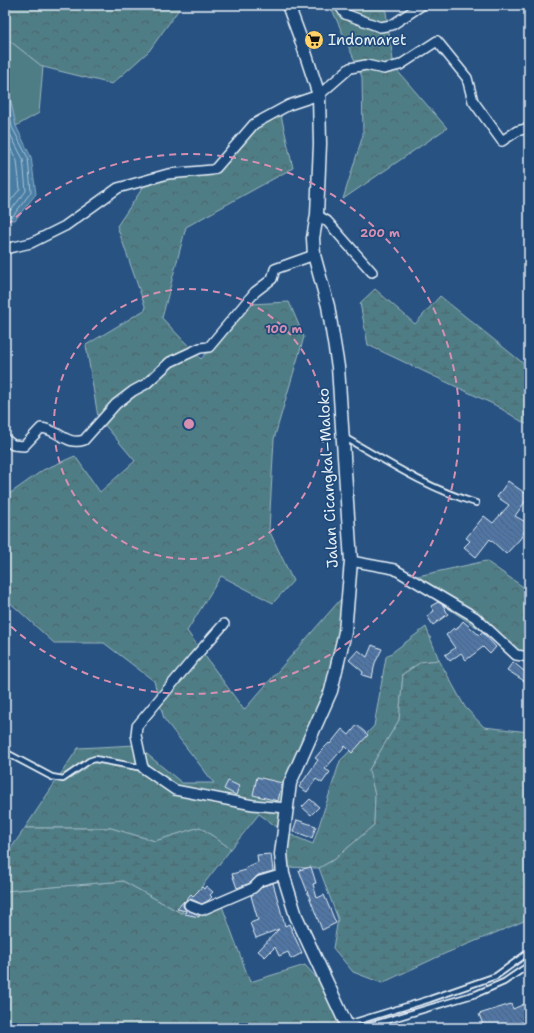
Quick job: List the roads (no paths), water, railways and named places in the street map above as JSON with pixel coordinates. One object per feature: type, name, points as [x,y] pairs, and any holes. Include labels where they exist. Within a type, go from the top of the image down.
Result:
[{"type":"street","name":"Jalan Cicangkal–Maloko","points":[[288,5],[302,40],[319,95],[320,144],[317,215],[313,238],[314,255],[328,306],[338,367],[352,561],[345,632],[331,691],[319,721],[290,783],[281,854],[283,874],[296,916],[347,1026]]},
{"type":"street","points":[[338,5],[345,14],[380,27],[392,25],[422,5]]},
{"type":"street","points":[[5,249],[31,243],[65,226],[118,188],[168,174],[212,170],[216,168],[254,124],[289,105],[319,95],[350,68],[366,65],[384,69],[400,65],[437,40],[467,78],[473,101],[502,141],[517,131],[529,128]]},
{"type":"street","points":[[317,215],[327,221],[372,272]]},
{"type":"street","points":[[5,439],[13,445],[24,446],[41,428],[48,428],[69,442],[76,443],[84,440],[116,404],[132,391],[146,384],[170,362],[200,348],[208,347],[255,292],[272,279],[275,270],[314,255]]},
{"type":"street","points":[[352,561],[394,568],[475,617],[516,655],[529,657]]},
{"type":"street","points":[[224,624],[137,726],[136,735],[143,768],[175,790],[253,805],[286,808]]},
{"type":"street","points":[[189,905],[202,910],[254,888],[260,881],[283,874]]},
{"type":"lane","points":[[343,436],[403,471],[454,496],[476,503]]},
{"type":"lane","points":[[5,752],[52,777],[63,779],[94,759],[143,768]]},
{"type":"lane","points":[[347,1026],[496,976],[529,952]]},
{"type":"lane","points":[[362,1028],[476,994],[504,982],[529,965]]},
{"type":"water","points":[[5,75],[16,126],[31,157],[36,194],[15,220],[5,220]]},
{"type":"place","name":"Indomaret","points":[[314,40]]}]
